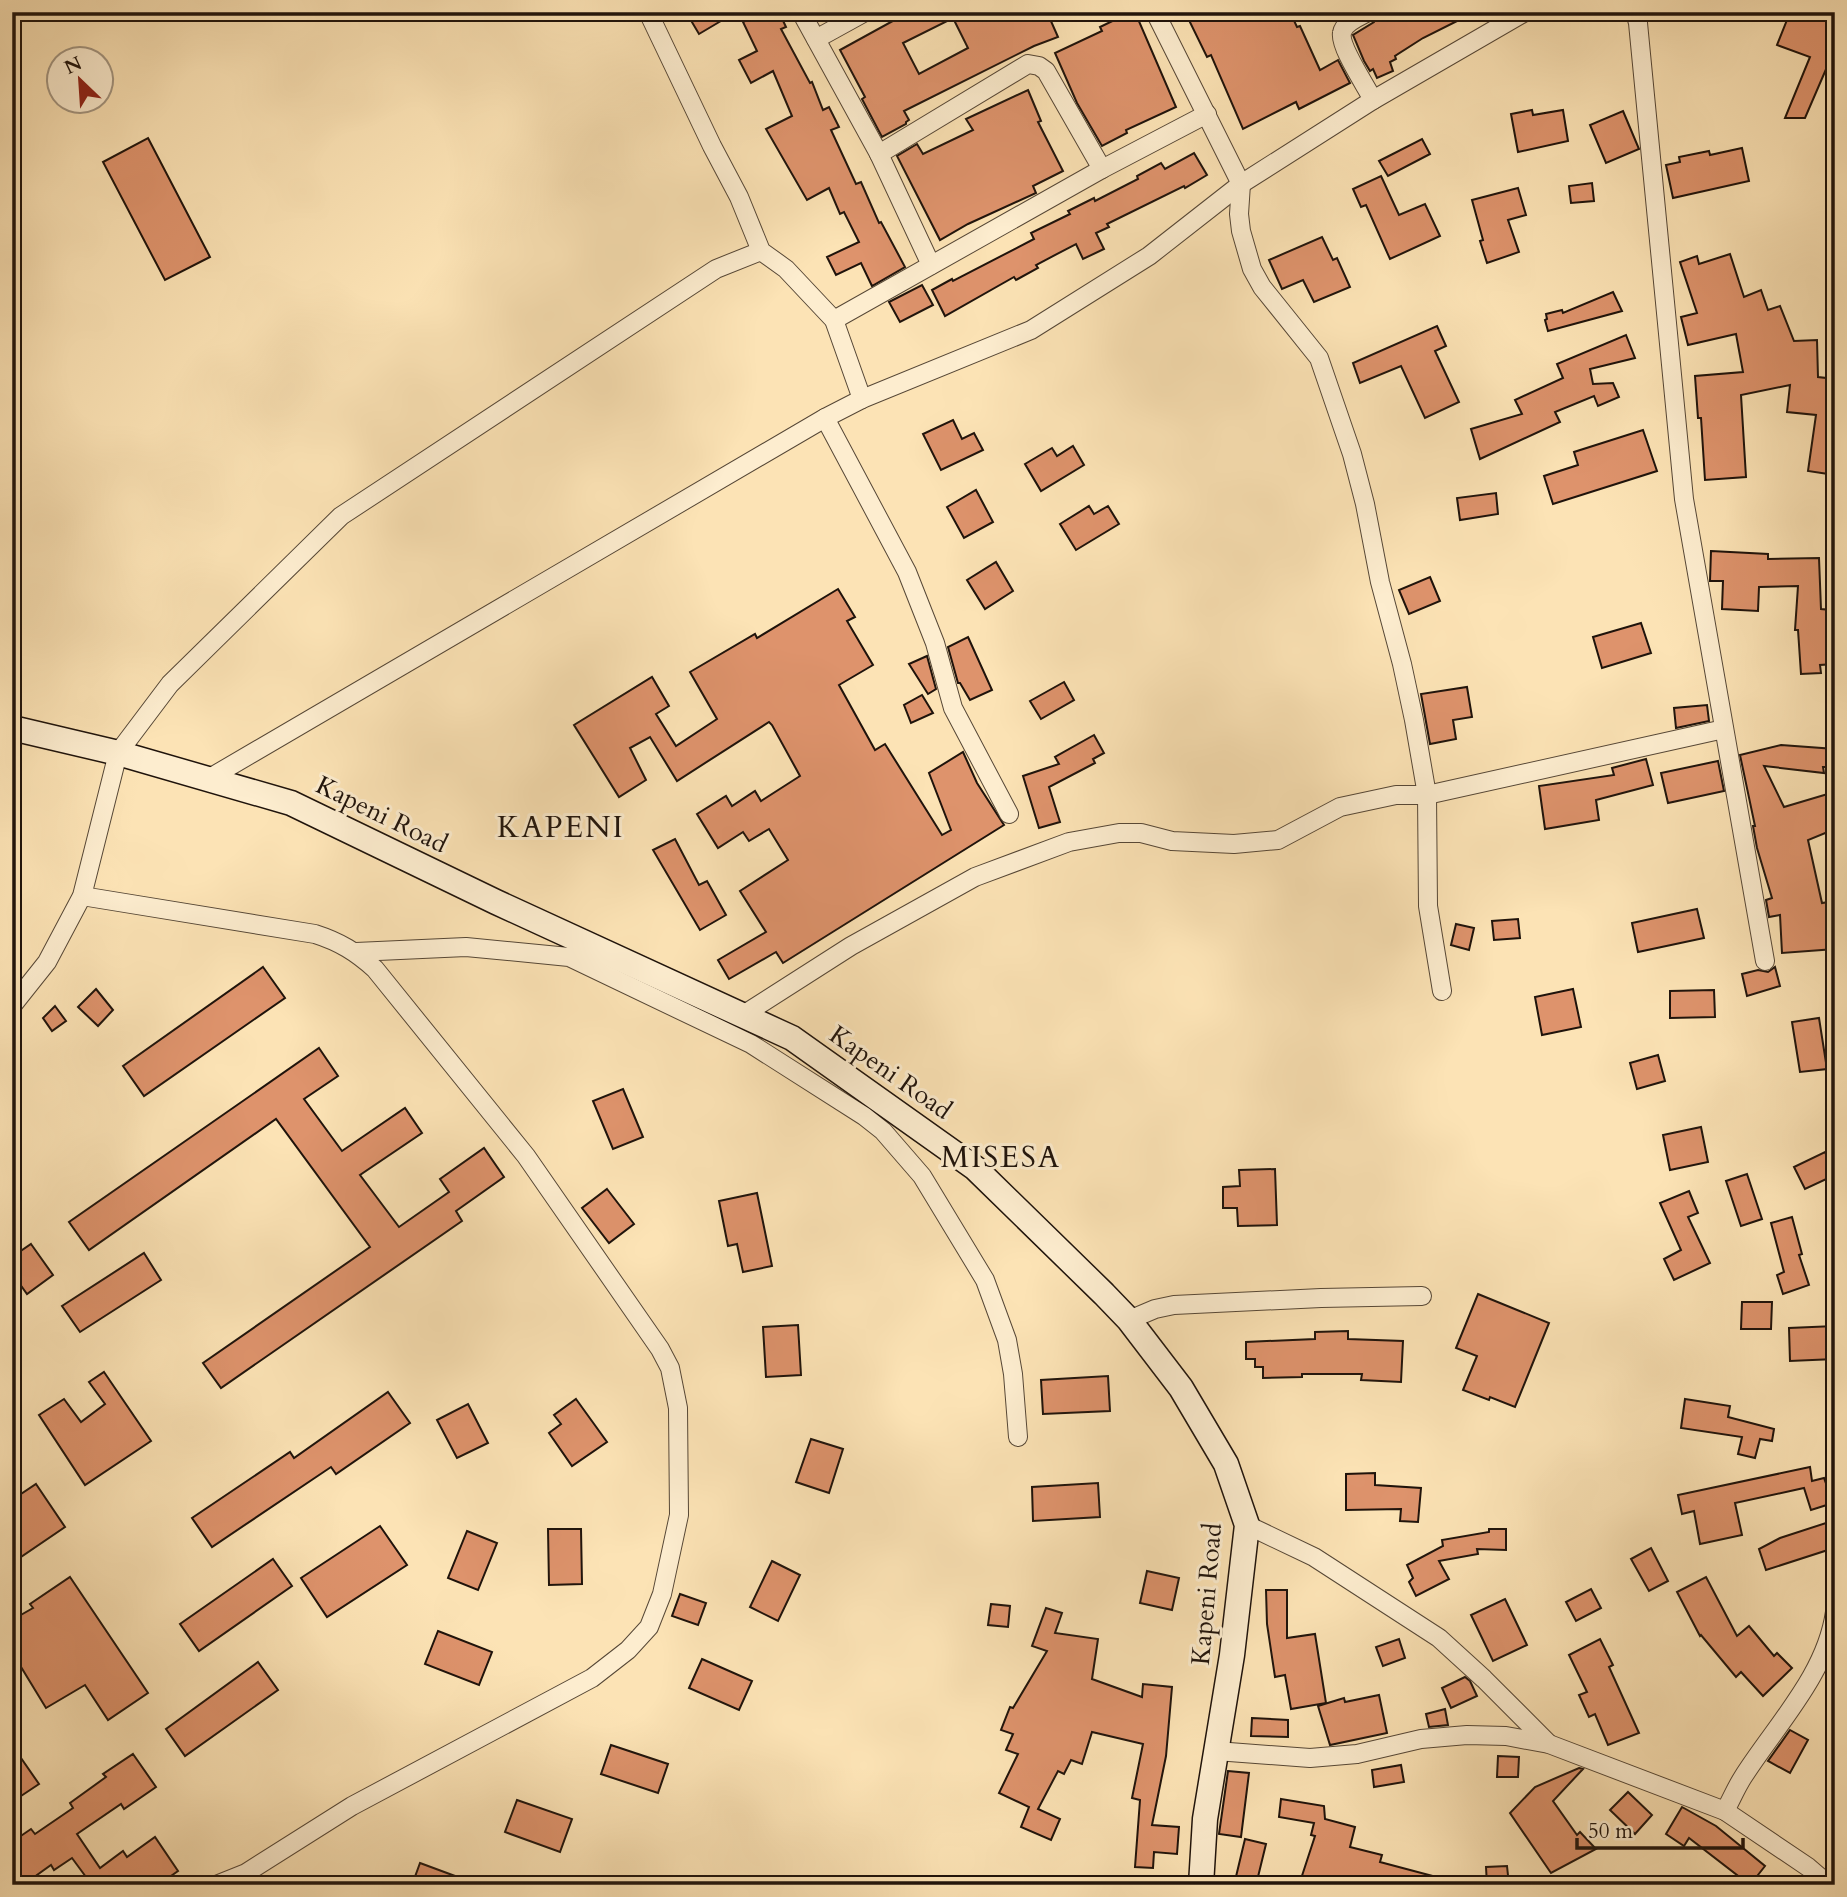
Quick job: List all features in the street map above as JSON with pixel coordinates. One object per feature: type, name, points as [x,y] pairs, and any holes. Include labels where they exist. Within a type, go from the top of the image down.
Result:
[{"type":"main road","name":"Kapeni Road","points":[[12,728],[118,753],[291,803],[496,902],[792,1038],[975,1168],[1129,1320],[1181,1388],[1226,1464],[1247,1525],[1232,1655],[1205,1819],[1201,1885]]},
{"type":"street","points":[[649,12],[739,197],[761,251],[786,269],[834,320],[862,400]]},
{"type":"street","points":[[801,12],[878,154],[931,265]]},
{"type":"street","points":[[816,39],[865,12]]},
{"type":"street","points":[[1155,12],[1241,184],[1241,231],[1252,269],[1262,287],[1319,358],[1352,454],[1380,582],[1407,687],[1427,795],[1429,906],[1442,991]]},
{"type":"street","points":[[1368,12],[1346,24],[1342,33],[1343,44],[1373,100]]},
{"type":"street","points":[[208,779],[825,418],[1031,330],[1149,256],[1241,184],[1373,100],[1525,12]]},
{"type":"street","points":[[1635,12],[1684,499],[1765,961]]},
{"type":"street","points":[[878,154],[1028,64],[1039,66],[1046,71],[1102,169]]},
{"type":"street","points":[[834,320],[1102,169],[1206,114]]},
{"type":"street","points":[[12,1006],[47,961],[82,897],[118,753],[170,684],[341,516],[716,269],[761,251]]},
{"type":"street","points":[[825,418],[907,572],[935,643],[953,708],[1009,814]]},
{"type":"street","points":[[743,1015],[851,946],[975,877],[1069,842],[1119,833],[1141,833],[1172,841],[1234,844],[1278,840],[1340,807],[1396,795],[1427,795],[1724,729]]},
{"type":"street","points":[[82,897],[315,934],[339,942],[356,952],[375,969],[526,1156],[660,1349],[670,1368],[678,1408],[679,1515],[662,1594],[649,1627],[628,1650],[580,1685],[352,1806],[246,1872],[216,1885]]},
{"type":"street","points":[[356,952],[466,947],[569,957],[751,1044],[864,1116],[883,1131],[922,1176],[985,1280],[1007,1340],[1013,1374],[1018,1437]]},
{"type":"street","points":[[1129,1320],[1155,1310],[1196,1303],[1422,1296]]},
{"type":"street","points":[[1247,1525],[1314,1556],[1438,1638],[1484,1679],[1549,1744]]},
{"type":"street","points":[[1725,1811],[1742,1779],[1816,1667],[1828,1642],[1835,1612]]},
{"type":"street","points":[[1216,1751],[1310,1758],[1357,1754],[1421,1739],[1467,1735],[1506,1736],[1549,1744],[1725,1811],[1808,1867],[1829,1885]]},
{"type":"building","points":[[686,12],[736,12],[699,34]]},
{"type":"building","points":[[764,12],[779,12],[786,27],[781,29],[810,83],[812,82],[823,110],[829,107],[839,127],[831,130],[856,184],[861,182],[879,223],[881,222],[905,267],[872,286],[861,263],[836,275],[827,257],[859,242],[844,212],[840,214],[829,188],[807,200],[766,129],[792,116],[773,71],[751,83],[739,60],[757,51],[743,22]]},
{"type":"building","points":[[909,12],[1047,12],[1058,37],[1034,46],[904,111],[909,120],[906,124],[882,137],[840,50]],"holes":[[[953,18],[968,48],[919,74],[903,43]]]},
{"type":"building","points":[[1135,12],[1176,107],[1126,130],[1127,133],[1102,146],[1077,103],[1055,53],[1102,31],[1100,27]]},
{"type":"building","points":[[1185,12],[1290,12],[1297,27],[1300,26],[1320,70],[1338,60],[1350,83],[1299,109],[1296,102],[1243,129],[1211,55],[1207,57]]},
{"type":"building","points":[[1379,12],[1475,12],[1423,38],[1395,56],[1396,59],[1390,62],[1393,71],[1377,78],[1373,69],[1370,71],[1364,61],[1353,35],[1374,22]]},
{"type":"building","points":[[1798,12],[1835,12],[1835,59],[1830,60],[1805,118],[1785,118],[1810,57],[1777,45],[1789,15],[1798,15]]},
{"type":"building","points":[[1028,90],[1041,121],[1038,122],[1063,171],[1033,186],[1036,193],[940,240],[897,156],[917,144],[923,154],[973,130],[966,119]]},
{"type":"building","points":[[1532,110],[1533,115],[1563,110],[1568,141],[1518,152],[1511,114]]},
{"type":"building","points":[[1623,111],[1639,149],[1606,163],[1590,125]]},
{"type":"building","points":[[148,138],[210,257],[165,280],[103,162]]},
{"type":"building","points":[[1422,139],[1430,154],[1388,176],[1379,161]]},
{"type":"building","points":[[1742,148],[1749,181],[1673,198],[1666,165],[1680,162],[1679,157],[1709,151],[1710,155]]},
{"type":"building","points":[[1194,153],[1207,175],[1107,224],[1109,227],[1096,233],[1104,249],[1083,259],[1076,244],[1036,265],[1038,268],[1016,280],[1014,277],[945,316],[932,290],[1034,239],[1031,233],[1070,214],[1068,211],[1094,198],[1095,201],[1138,179],[1137,176],[1161,163],[1165,169]]},
{"type":"building","points":[[1381,176],[1399,215],[1425,204],[1440,236],[1390,259],[1366,205],[1361,207],[1353,189]]},
{"type":"building","points":[[1592,183],[1594,201],[1571,203],[1569,186]]},
{"type":"building","points":[[1518,188],[1526,215],[1508,220],[1519,252],[1487,263],[1472,200]]},
{"type":"building","points":[[1322,237],[1333,260],[1337,258],[1350,287],[1314,302],[1303,280],[1282,289],[1269,260]]},
{"type":"building","points":[[1730,254],[1744,297],[1761,290],[1768,310],[1780,306],[1794,341],[1817,340],[1818,377],[1835,379],[1835,475],[1808,471],[1816,415],[1787,412],[1790,385],[1741,395],[1746,477],[1705,480],[1695,376],[1743,372],[1736,334],[1688,345],[1681,317],[1697,313],[1680,262],[1697,256],[1699,264]]},
{"type":"building","points":[[922,285],[933,305],[900,322],[889,302]]},
{"type":"building","points":[[1613,292],[1622,311],[1548,331],[1546,314],[1562,310],[1563,313]]},
{"type":"building","points":[[1437,326],[1446,346],[1435,351],[1459,402],[1425,418],[1401,366],[1360,383],[1353,363]]},
{"type":"building","points":[[1626,335],[1635,358],[1590,369],[1593,384],[1613,383],[1619,397],[1598,406],[1594,396],[1555,412],[1560,422],[1480,459],[1471,429],[1522,414],[1515,400],[1563,378],[1557,364]]},
{"type":"building","points":[[953,420],[962,439],[974,433],[983,450],[941,470],[923,434]]},
{"type":"building","points":[[1643,430],[1657,471],[1553,504],[1544,476],[1578,465],[1574,452]]},
{"type":"building","points":[[1073,446],[1084,465],[1041,491],[1025,464],[1052,448],[1057,456]]},
{"type":"building","points":[[976,490],[993,522],[964,538],[947,507]]},
{"type":"building","points":[[1496,493],[1498,514],[1460,520],[1457,498]]},
{"type":"building","points":[[1089,506],[1094,514],[1108,506],[1119,524],[1076,550],[1060,524]]},
{"type":"building","points":[[1711,551],[1768,554],[1768,559],[1819,558],[1821,609],[1831,610],[1829,642],[1835,641],[1835,664],[1820,665],[1821,673],[1801,674],[1798,630],[1795,630],[1798,586],[1759,587],[1758,611],[1722,609],[1723,581],[1710,581]]},
{"type":"building","points":[[996,562],[1013,591],[985,609],[967,580]]},
{"type":"building","points":[[1430,577],[1440,601],[1409,614],[1399,590]]},
{"type":"building","points":[[838,589],[855,617],[847,621],[873,665],[839,685],[875,750],[885,744],[942,835],[951,830],[929,773],[963,752],[977,783],[1004,825],[783,963],[776,952],[729,979],[718,960],[766,932],[740,891],[788,860],[769,829],[749,841],[743,832],[718,848],[697,814],[726,796],[732,806],[755,791],[761,801],[800,776],[772,725],[769,722],[677,781],[650,737],[630,748],[646,780],[619,797],[574,725],[652,677],[669,706],[656,714],[676,746],[717,719],[690,672],[755,634],[757,638]]},
{"type":"building","points":[[1641,623],[1651,653],[1602,668],[1593,637]]},
{"type":"building","points":[[968,637],[992,690],[970,700],[958,683],[948,647]]},
{"type":"building","points":[[927,656],[936,689],[928,694],[909,664]]},
{"type":"building","points":[[1064,682],[1074,700],[1041,719],[1030,701]]},
{"type":"building","points":[[1467,687],[1472,717],[1453,720],[1456,739],[1430,744],[1421,694]]},
{"type":"building","points":[[922,695],[933,713],[911,723],[904,705]]},
{"type":"building","points":[[1707,705],[1709,721],[1676,728],[1674,708]]},
{"type":"building","points":[[1094,735],[1104,753],[1093,759],[1095,763],[1049,787],[1060,822],[1039,828],[1023,776],[1059,764],[1055,757]]},
{"type":"building","points":[[1781,745],[1835,749],[1835,767],[1823,767],[1824,773],[1764,766],[1784,807],[1831,793],[1835,805],[1835,829],[1808,840],[1822,903],[1835,901],[1835,949],[1782,953],[1780,915],[1769,917],[1766,900],[1772,898],[1757,848],[1740,755]]},
{"type":"building","points":[[1646,759],[1653,785],[1596,800],[1599,820],[1545,829],[1539,786],[1614,775],[1612,768]]},
{"type":"building","points":[[1718,761],[1724,791],[1668,803],[1661,773]]},
{"type":"building","points":[[675,839],[699,885],[707,881],[726,915],[700,930],[653,850]]},
{"type":"building","points":[[1697,909],[1704,938],[1638,952],[1632,923]]},
{"type":"building","points":[[1518,919],[1520,938],[1494,940],[1492,921]]},
{"type":"building","points":[[1456,924],[1474,928],[1469,950],[1451,945]]},
{"type":"building","points":[[263,967],[285,998],[144,1096],[123,1066]]},
{"type":"building","points":[[1775,967],[1780,986],[1747,996],[1742,974],[1758,970],[1768,972]]},
{"type":"building","points":[[96,989],[113,1010],[98,1026],[78,1007]]},
{"type":"building","points":[[1573,989],[1581,1027],[1542,1035],[1535,997]]},
{"type":"building","points":[[1714,990],[1715,1017],[1670,1018],[1670,991]]},
{"type":"building","points":[[55,1006],[66,1021],[52,1031],[43,1018]]},
{"type":"building","points":[[1819,1018],[1827,1069],[1800,1072],[1792,1022]]},
{"type":"building","points":[[319,1048],[338,1076],[304,1099],[342,1151],[405,1108],[422,1133],[360,1175],[399,1227],[449,1192],[440,1179],[484,1148],[504,1177],[456,1211],[462,1221],[221,1388],[203,1363],[370,1247],[276,1119],[89,1250],[69,1222]]},
{"type":"building","points":[[1658,1055],[1665,1081],[1637,1089],[1630,1063]]},
{"type":"building","points":[[623,1089],[643,1137],[613,1149],[593,1101]]},
{"type":"building","points":[[1701,1127],[1708,1162],[1670,1170],[1663,1135]]},
{"type":"building","points":[[1825,1152],[1835,1175],[1805,1189],[1794,1167]]},
{"type":"building","points":[[1275,1169],[1277,1225],[1238,1226],[1237,1208],[1223,1208],[1223,1187],[1240,1186],[1239,1170]]},
{"type":"building","points":[[1747,1174],[1762,1219],[1741,1226],[1726,1181]]},
{"type":"building","points":[[607,1189],[634,1224],[609,1243],[582,1208]]},
{"type":"building","points":[[1689,1191],[1698,1213],[1688,1217],[1710,1263],[1674,1280],[1664,1259],[1681,1250],[1660,1203]]},
{"type":"building","points":[[757,1193],[772,1266],[743,1272],[737,1244],[728,1246],[719,1201]]},
{"type":"building","points":[[1792,1217],[1802,1254],[1799,1255],[1809,1285],[1783,1294],[1777,1275],[1784,1272],[1771,1223]]},
{"type":"building","points":[[31,1244],[53,1275],[27,1294],[12,1273],[12,1257]]},
{"type":"building","points":[[144,1253],[161,1280],[80,1332],[62,1306]]},
{"type":"building","points":[[1478,1294],[1549,1323],[1515,1407],[1463,1390],[1477,1356],[1456,1348]]},
{"type":"building","points":[[1742,1302],[1772,1302],[1771,1329],[1741,1329]]},
{"type":"building","points":[[798,1325],[801,1375],[766,1377],[763,1327]]},
{"type":"building","points":[[1835,1326],[1835,1359],[1790,1361],[1789,1328]]},
{"type":"building","points":[[1348,1331],[1348,1339],[1403,1341],[1401,1382],[1361,1380],[1362,1374],[1302,1374],[1302,1377],[1263,1378],[1263,1367],[1255,1367],[1255,1359],[1246,1359],[1246,1342],[1315,1339],[1315,1332]]},
{"type":"building","points":[[104,1372],[151,1441],[85,1485],[39,1415],[64,1399],[81,1422],[105,1404],[89,1382]]},
{"type":"building","points":[[1108,1376],[1110,1411],[1043,1414],[1041,1380]]},
{"type":"building","points":[[388,1392],[410,1423],[336,1474],[331,1467],[212,1547],[192,1518],[290,1452],[294,1458]]},
{"type":"building","points":[[576,1399],[607,1442],[572,1466],[549,1433],[561,1424],[554,1415]]},
{"type":"building","points":[[1685,1399],[1730,1406],[1728,1417],[1774,1429],[1772,1441],[1760,1439],[1755,1458],[1738,1454],[1742,1437],[1681,1428]]},
{"type":"building","points":[[468,1404],[488,1443],[457,1458],[437,1420]]},
{"type":"building","points":[[811,1439],[843,1449],[829,1493],[796,1482]]},
{"type":"building","points":[[1810,1467],[1812,1481],[1824,1478],[1833,1503],[1811,1510],[1804,1488],[1735,1503],[1742,1535],[1700,1544],[1694,1511],[1682,1514],[1678,1495]]},
{"type":"building","points":[[1375,1473],[1375,1485],[1421,1488],[1418,1522],[1400,1521],[1401,1509],[1346,1510],[1346,1474]]},
{"type":"building","points":[[1098,1483],[1100,1517],[1033,1521],[1032,1487]]},
{"type":"building","points":[[36,1484],[65,1527],[12,1563],[12,1500]]},
{"type":"building","points":[[1826,1523],[1834,1548],[1766,1570],[1759,1549],[1780,1538]]},
{"type":"building","points":[[380,1526],[407,1565],[327,1617],[301,1578]]},
{"type":"building","points":[[548,1529],[581,1529],[582,1584],[549,1585]]},
{"type":"building","points":[[1489,1529],[1506,1529],[1506,1550],[1477,1549],[1478,1554],[1439,1561],[1449,1579],[1416,1596],[1409,1582],[1413,1578],[1407,1565],[1443,1546],[1442,1540],[1489,1532]]},
{"type":"building","points":[[467,1531],[497,1543],[478,1590],[448,1578]]},
{"type":"building","points":[[1651,1548],[1668,1581],[1649,1591],[1631,1559]]},
{"type":"building","points":[[273,1559],[292,1586],[199,1651],[180,1624]]},
{"type":"building","points":[[772,1561],[800,1575],[778,1621],[750,1607]]},
{"type":"building","points":[[1147,1571],[1179,1578],[1172,1610],[1140,1603]]},
{"type":"building","points":[[70,1577],[148,1693],[108,1720],[85,1685],[46,1708],[21,1667],[12,1673],[12,1620],[33,1608],[30,1604]]},
{"type":"building","points":[[1706,1577],[1737,1636],[1749,1626],[1774,1656],[1777,1653],[1792,1668],[1763,1696],[1741,1672],[1736,1677],[1700,1636],[1677,1592]]},
{"type":"building","points":[[1591,1589],[1601,1608],[1576,1621],[1566,1602]]},
{"type":"building","points":[[1266,1590],[1287,1590],[1287,1638],[1315,1634],[1326,1703],[1291,1709],[1285,1675],[1275,1677],[1267,1624]]},
{"type":"building","points":[[680,1594],[706,1603],[698,1625],[672,1616]]},
{"type":"building","points":[[1505,1599],[1527,1645],[1493,1661],[1471,1615]]},
{"type":"building","points":[[991,1604],[1010,1606],[1008,1627],[988,1625]]},
{"type":"building","points":[[1046,1608],[1062,1613],[1055,1633],[1098,1639],[1092,1679],[1142,1697],[1143,1684],[1172,1687],[1166,1756],[1152,1825],[1179,1827],[1177,1854],[1154,1852],[1153,1868],[1135,1867],[1140,1800],[1132,1798],[1143,1744],[1092,1732],[1082,1764],[1071,1760],[1064,1774],[1058,1771],[1038,1809],[1060,1819],[1051,1840],[1021,1827],[1029,1807],[999,1793],[1018,1754],[1006,1750],[1013,1734],[1001,1730],[1010,1707],[1013,1708],[1047,1651],[1032,1646]]},
{"type":"building","points":[[438,1631],[492,1652],[479,1685],[425,1664]]},
{"type":"building","points":[[1399,1639],[1405,1658],[1383,1666],[1376,1647]]},
{"type":"building","points":[[1600,1639],[1613,1665],[1609,1667],[1639,1733],[1608,1745],[1595,1714],[1589,1717],[1579,1695],[1587,1692],[1569,1655]]},
{"type":"building","points":[[702,1659],[752,1681],[739,1710],[689,1688]]},
{"type":"building","points":[[258,1662],[278,1690],[185,1756],[166,1729]]},
{"type":"building","points":[[1465,1677],[1477,1696],[1451,1708],[1442,1688]]},
{"type":"building","points":[[1379,1695],[1387,1733],[1330,1745],[1318,1706],[1344,1698],[1345,1702]]},
{"type":"building","points":[[1445,1709],[1448,1725],[1429,1727],[1426,1714]]},
{"type":"building","points":[[1252,1718],[1288,1720],[1288,1737],[1251,1736]]},
{"type":"building","points":[[1790,1730],[1808,1740],[1790,1773],[1768,1761]]},
{"type":"building","points":[[12,1745],[39,1784],[12,1802]]},
{"type":"building","points":[[611,1745],[668,1764],[658,1793],[601,1774]]},
{"type":"building","points":[[133,1754],[156,1787],[124,1809],[121,1804],[77,1834],[100,1868],[123,1851],[127,1857],[155,1837],[178,1871],[158,1885],[75,1885],[86,1877],[72,1858],[54,1870],[51,1865],[23,1885],[12,1885],[12,1842],[31,1829],[35,1834],[73,1808],[70,1803],[106,1777],[103,1774]]},
{"type":"building","points":[[1498,1756],[1519,1757],[1518,1777],[1497,1777]]},
{"type":"building","points":[[1401,1765],[1404,1782],[1374,1787],[1372,1770]]},
{"type":"building","points":[[1579,1768],[1583,1769],[1553,1801],[1577,1835],[1580,1832],[1596,1849],[1551,1873],[1510,1813],[1535,1787]]},
{"type":"building","points":[[1228,1771],[1249,1773],[1241,1837],[1219,1834]]},
{"type":"building","points":[[1628,1792],[1652,1815],[1635,1834],[1610,1810]]},
{"type":"building","points":[[1281,1799],[1324,1806],[1325,1819],[1355,1827],[1350,1847],[1382,1855],[1380,1862],[1444,1879],[1443,1885],[1299,1885],[1315,1836],[1311,1835],[1314,1823],[1279,1817]]},
{"type":"building","points":[[517,1800],[572,1819],[560,1852],[505,1832]]},
{"type":"building","points":[[1682,1807],[1716,1826],[1765,1866],[1750,1885],[1689,1838],[1684,1846],[1666,1834]]},
{"type":"building","points":[[1245,1839],[1266,1844],[1256,1885],[1234,1885]]},
{"type":"building","points":[[420,1863],[474,1883],[474,1885],[412,1885]]},
{"type":"building","points":[[1507,1866],[1509,1885],[1487,1885],[1486,1867]]},
{"type":"district","name":"KAPENI","points":[[561,827]]},
{"type":"district","name":"MISESA","points":[[1001,1157]]}]
